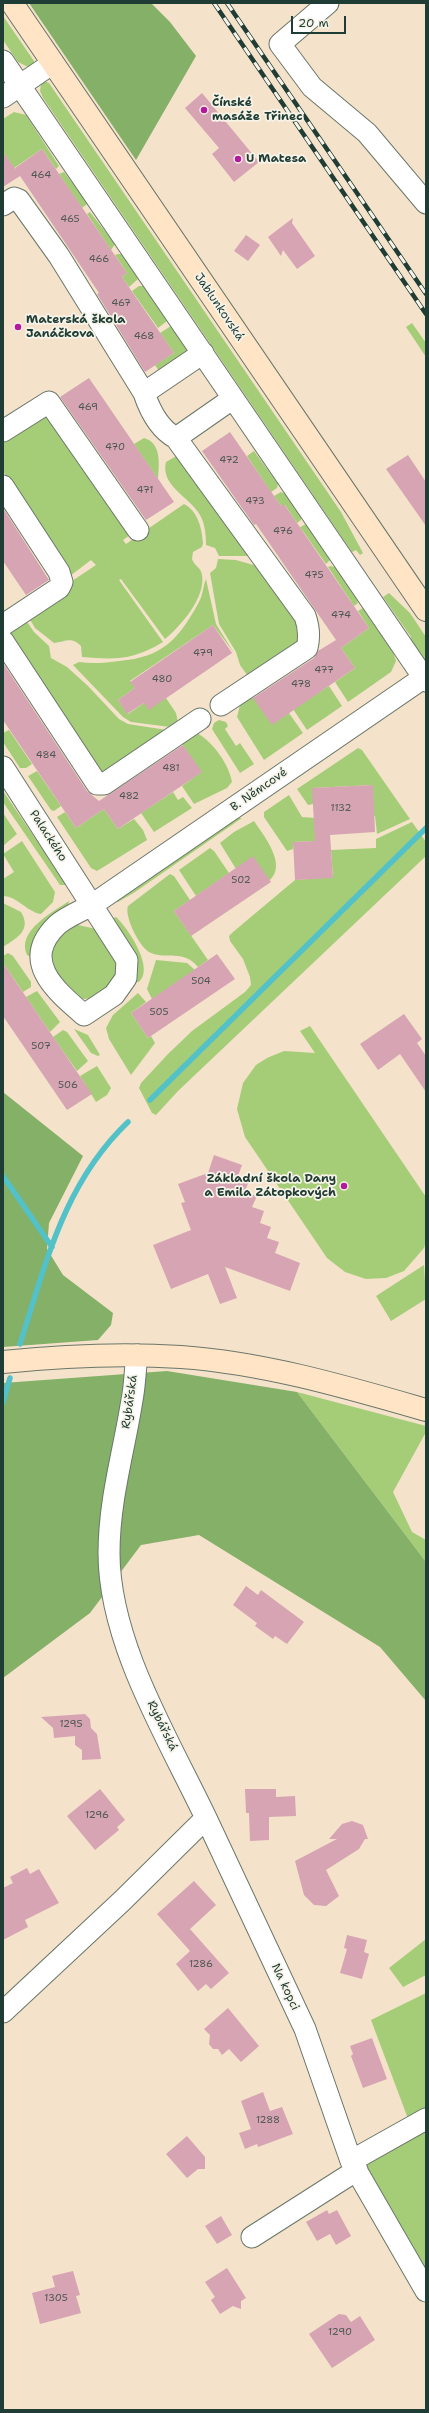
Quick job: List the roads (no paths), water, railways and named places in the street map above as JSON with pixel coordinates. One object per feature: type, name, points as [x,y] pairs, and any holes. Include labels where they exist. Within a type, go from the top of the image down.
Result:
[{"type":"main road","name":"Jablunkovská","points":[[12,3],[426,610]]},
{"type":"main road","points":[[3,1362],[136,1355],[183,1357],[274,1371],[332,1383],[426,1410]]},
{"type":"street","points":[[328,3],[280,44],[312,87],[367,133],[426,203]]},
{"type":"street","points":[[3,61],[11,92],[203,353],[232,399],[425,678]]},
{"type":"street","points":[[11,92],[53,63]]},
{"type":"street","points":[[3,205],[14,198],[20,200],[59,256],[144,393],[148,407],[165,433],[176,438],[305,616],[309,626],[310,639],[307,648],[221,706]]},
{"type":"street","points":[[144,393],[203,353]]},
{"type":"street","points":[[176,438],[232,399]]},
{"type":"street","points":[[3,431],[49,402],[138,530]]},
{"type":"street","points":[[3,486],[59,572],[62,582],[59,588],[3,626]]},
{"type":"street","points":[[3,641],[97,784],[104,784],[200,719]]},
{"type":"street","name":"B. Němcové","points":[[92,905],[425,678]]},
{"type":"street","name":"Palackého","points":[[3,767],[92,905]]},
{"type":"street","points":[[92,905],[127,960],[126,978],[114,995],[84,1015],[50,982],[40,962],[44,942],[58,924],[92,905]]},
{"type":"street","name":"Rybářská","points":[[136,1355],[132,1399],[112,1504],[109,1554],[115,1605],[132,1664],[206,1818]]},
{"type":"street","points":[[3,2012],[122,1901],[206,1818]]},
{"type":"street","name":"Na kopci","points":[[206,1818],[305,2029],[354,2166],[426,2291]]},
{"type":"street","points":[[252,2238],[354,2166],[426,2119]]},
{"type":"waterway","points":[[150,1100],[426,828]]},
{"type":"waterway","points":[[20,1344],[49,1254],[73,1198],[88,1171],[106,1146],[128,1122]]},
{"type":"waterway","points":[[3,1176],[52,1247]]},
{"type":"waterway","points":[[3,1402],[10,1378]]},
{"type":"railway","points":[[214,3],[426,314]]},
{"type":"railway","points":[[227,3],[426,294]]},
{"type":"place","name":"Čínské masáže Třinec","points":[[204,110]]},
{"type":"place","name":"U Matesa","points":[[238,159]]},
{"type":"place","name":"Materská škola Janáčkova","points":[[18,327]]},
{"type":"place","name":"Základní škola Dany a Emila Zátopkových","points":[[344,1186]]}]
